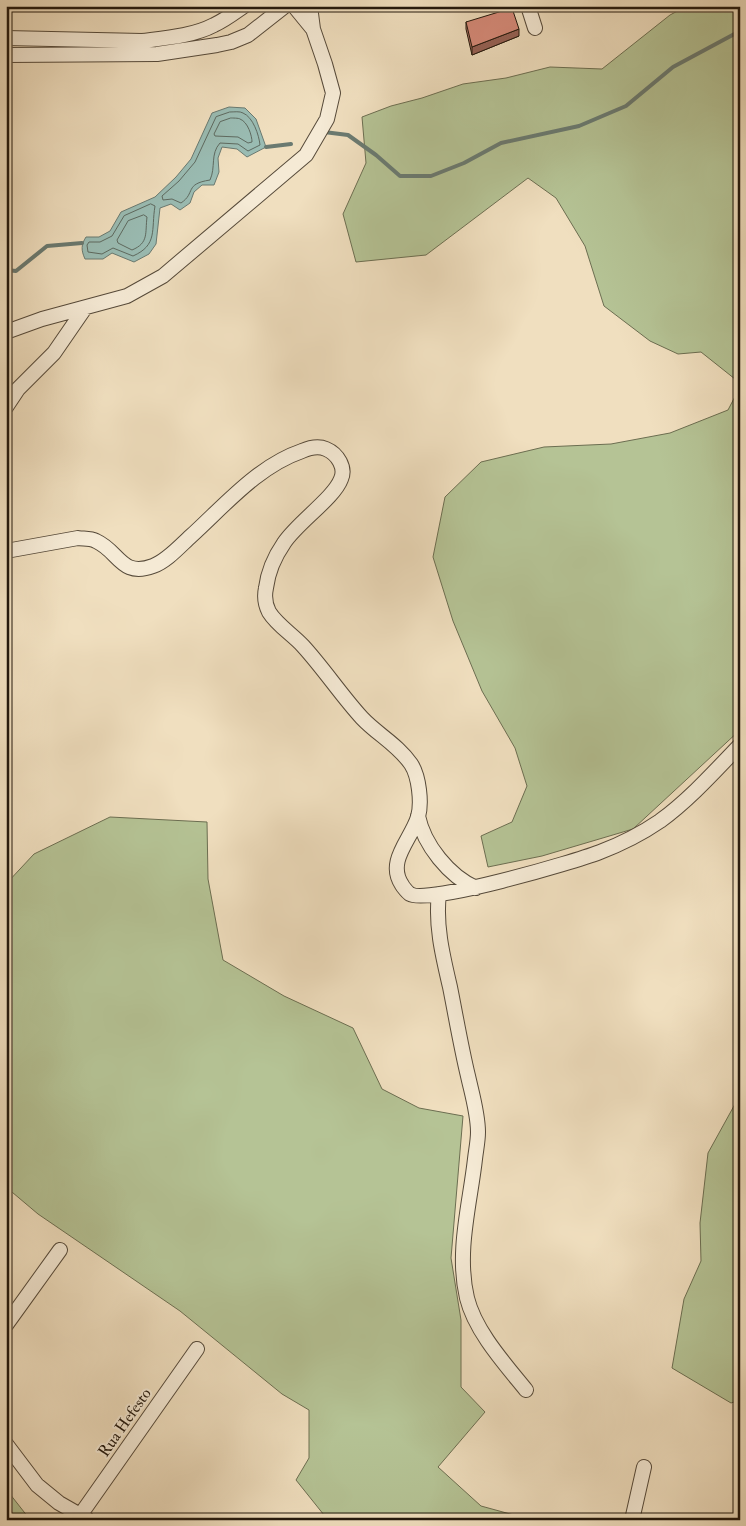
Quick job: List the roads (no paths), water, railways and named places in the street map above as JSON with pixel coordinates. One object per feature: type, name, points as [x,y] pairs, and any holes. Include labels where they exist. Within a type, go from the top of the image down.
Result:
[{"type":"street","points":[[6,38],[161,39],[214,26],[244,6]]},
{"type":"street","points":[[6,55],[157,54],[217,45],[248,35],[285,6]]},
{"type":"street","points":[[294,6],[312,29]]},
{"type":"street","points":[[6,332],[42,319],[127,296],[163,276],[306,155],[326,120],[333,93],[312,29],[310,6]]},
{"type":"street","points":[[528,6],[535,28]]},
{"type":"street","points":[[6,407],[18,389],[54,353],[85,308]]},
{"type":"street","points":[[6,551],[78,538],[88,539],[97,541],[130,569],[154,566],[185,542],[242,488],[271,467],[291,455],[309,448],[327,450],[338,458],[342,467],[342,478],[334,490],[283,543],[268,575],[265,603],[270,615],[303,646],[363,718],[398,749],[413,766],[419,791],[418,816],[424,836],[440,859],[463,883],[476,888]]},
{"type":"street","points":[[418,816],[404,843],[396,866],[396,875],[409,894],[419,897],[476,888],[588,856],[632,838],[661,820],[740,745]]},
{"type":"street","points":[[439,894],[439,932],[458,1034],[474,1103],[478,1132],[473,1180],[464,1234],[464,1284],[467,1299],[480,1326],[498,1354],[526,1390]]},
{"type":"street","points":[[6,1325],[60,1250]]},
{"type":"street","name":"Rua Hefesto","points":[[84,1517],[197,1349]]},
{"type":"street","points":[[6,1444],[37,1485],[59,1503],[84,1517]]},
{"type":"street","points":[[632,1520],[644,1467]]},
{"type":"water","points":[[229,107],[245,108],[256,119],[266,147],[247,157],[237,149],[222,147],[218,158],[219,172],[214,185],[202,185],[194,192],[190,203],[180,210],[171,204],[160,208],[156,244],[149,254],[134,262],[112,253],[103,259],[85,259],[82,248],[86,237],[99,237],[110,231],[121,212],[155,197],[191,159],[212,113]]},
{"type":"waterway","points":[[324,132],[348,135],[376,155],[400,176],[431,176],[464,163],[501,143],[579,126],[626,106],[673,67],[740,31]]},
{"type":"waterway","points":[[266,147],[291,144]]},
{"type":"waterway","points":[[6,270],[16,271],[47,246],[82,243]]}]
